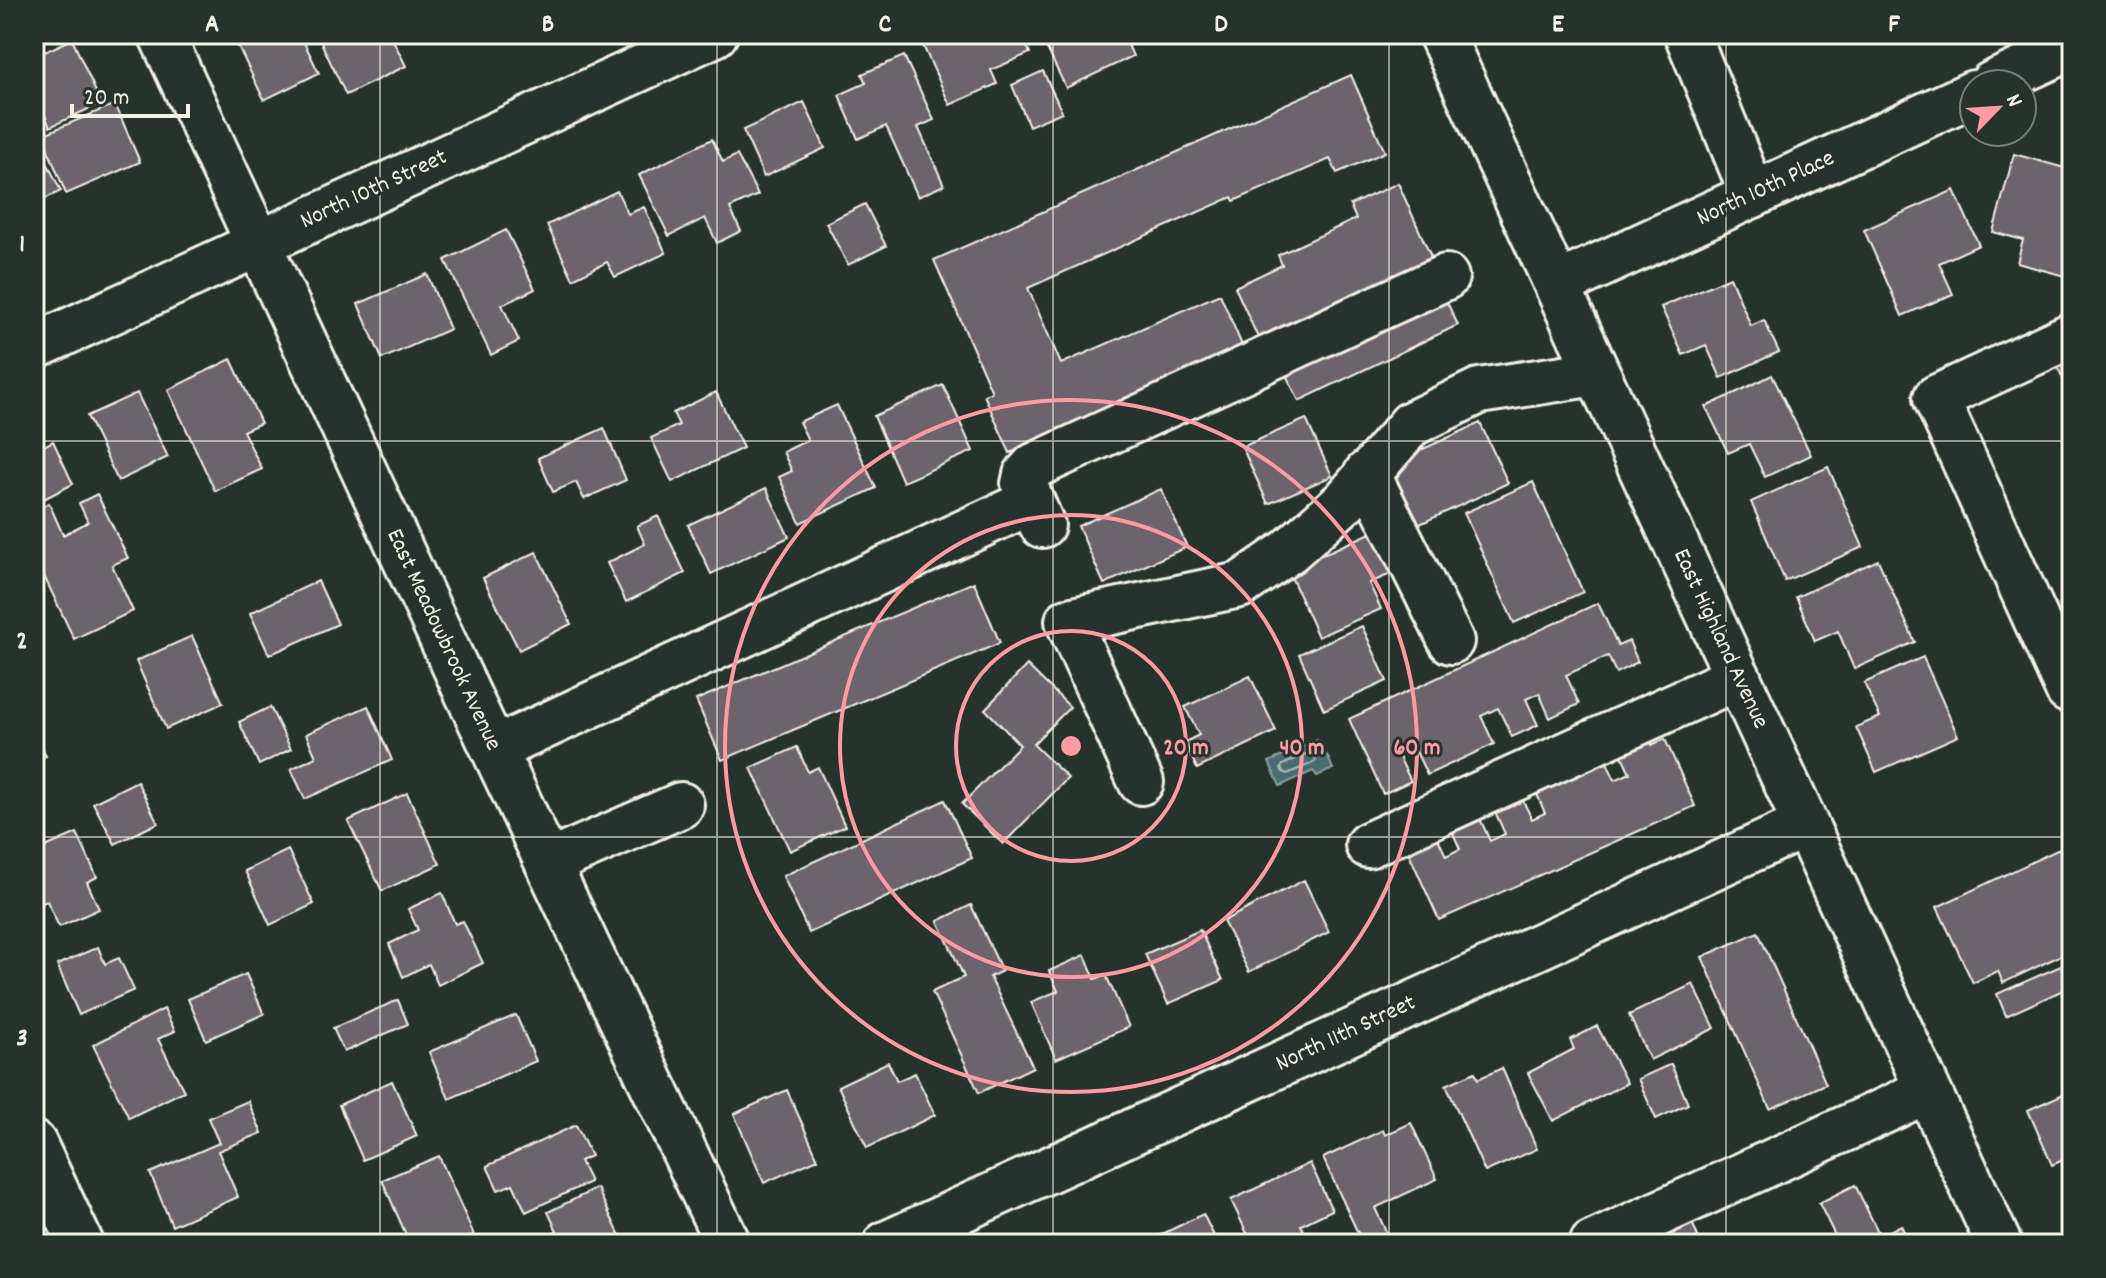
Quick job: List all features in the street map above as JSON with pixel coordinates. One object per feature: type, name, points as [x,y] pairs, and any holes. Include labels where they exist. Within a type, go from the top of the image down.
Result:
[{"type":"street","name":"East Meadowbrook Avenue","points":[[161,34],[728,1244]]},
{"type":"street","name":"North 10th Street","points":[[34,347],[715,34]]},
{"type":"street","name":"East Highland Avenue","points":[[1441,34],[1999,1244]]},
{"type":"street","points":[[1687,34],[1753,195]]},
{"type":"street","points":[[2027,68],[2072,47]]},
{"type":"street","name":"North 10th Place","points":[[1557,285],[1958,100]]},
{"type":"street","points":[[495,749],[1027,518],[1024,484],[1026,475],[1034,466],[1446,277]]},
{"type":"street","points":[[2068,690],[1936,398],[2072,335]]},
{"type":"street","points":[[1141,782],[1068,621],[1240,585],[1289,551],[1344,502],[1411,424],[1479,391],[1596,373]]},
{"type":"street","points":[[1367,473],[1451,641]]},
{"type":"street","points":[[1368,845],[1738,677]]},
{"type":"street","points":[[548,863],[681,805]]},
{"type":"street","name":"North 11th Street","points":[[886,1244],[1805,825]]},
{"type":"street","points":[[1592,1244],[1927,1089]]},
{"type":"street","points":[[34,1144],[81,1244]]},
{"type":"water","points":[[1317,740],[1333,769],[1317,776],[1313,771],[1280,786],[1269,762]]},
{"type":"building","points":[[242,34],[300,34],[319,73],[264,100],[234,38]]},
{"type":"building","points":[[317,34],[390,34],[406,66],[346,95]]},
{"type":"building","points":[[930,34],[1022,34],[1030,53],[991,70],[997,84],[950,105],[920,39]]},
{"type":"building","points":[[1040,34],[1123,34],[1133,56],[1066,88]]},
{"type":"building","points":[[72,39],[101,103],[50,127],[34,91],[34,57]]},
{"type":"building","points":[[904,56],[934,120],[918,127],[944,185],[918,197],[886,126],[858,139],[839,95],[866,83],[862,74]]},
{"type":"building","points":[[1043,71],[1062,112],[1029,126],[1012,85]]},
{"type":"building","points":[[1351,75],[1385,152],[1337,173],[1330,159],[1234,201],[1232,197],[1028,288],[1061,364],[1220,294],[1244,350],[1010,453],[984,395],[992,392],[934,260]]},
{"type":"building","points":[[804,102],[825,148],[764,177],[743,130]]},
{"type":"building","points":[[115,104],[140,162],[66,194],[42,135]]},
{"type":"building","points":[[34,136],[61,191],[34,204]]},
{"type":"building","points":[[712,139],[723,162],[737,155],[758,195],[730,208],[741,231],[717,243],[705,218],[669,236],[639,175]]},
{"type":"building","points":[[2014,154],[2072,170],[2067,194],[2072,196],[2072,278],[2017,263],[2023,240],[1993,232]]},
{"type":"building","points":[[1398,183],[1433,261],[1259,340],[1235,287],[1282,265],[1278,255],[1356,219],[1350,205]]},
{"type":"building","points":[[1954,190],[1979,245],[1939,263],[1953,294],[1902,316],[1864,230]]},
{"type":"building","points":[[617,191],[628,214],[644,207],[666,253],[615,277],[607,262],[573,279],[547,225]]},
{"type":"building","points":[[865,204],[886,246],[848,265],[826,223]]},
{"type":"building","points":[[506,230],[535,289],[502,305],[519,341],[491,355],[445,260]]},
{"type":"building","points":[[427,274],[450,329],[382,359],[358,304]]},
{"type":"building","points":[[1730,277],[1751,326],[1764,320],[1779,352],[1721,378],[1706,345],[1683,355],[1661,307]]},
{"type":"building","points":[[1442,292],[1458,325],[1299,401],[1283,369]]},
{"type":"building","points":[[2072,356],[2072,397],[2056,364]]},
{"type":"building","points":[[231,359],[261,423],[243,431],[262,469],[215,491],[168,390]]},
{"type":"building","points":[[1772,375],[1811,455],[1765,477],[1749,444],[1728,453],[1706,407]]},
{"type":"building","points":[[943,385],[973,451],[903,482],[874,416]]},
{"type":"building","points":[[716,392],[743,448],[672,482],[651,438],[679,425],[673,413]]},
{"type":"building","points":[[137,393],[168,457],[118,481],[87,416]]},
{"type":"building","points":[[837,405],[876,488],[800,523],[779,477],[792,471],[783,452],[808,440],[799,422]]},
{"type":"building","points":[[1306,419],[1332,476],[1268,504],[1242,447]]},
{"type":"building","points":[[1480,423],[1508,483],[1418,525],[1390,464]]},
{"type":"building","points":[[604,428],[626,480],[584,499],[576,482],[553,492],[538,458]]},
{"type":"building","points":[[53,441],[73,484],[34,504],[34,451]]},
{"type":"building","points":[[1828,467],[1863,547],[1785,581],[1751,502]]},
{"type":"building","points":[[1533,482],[1583,592],[1514,623],[1464,513]]},
{"type":"building","points":[[766,488],[789,537],[711,574],[688,525]]},
{"type":"building","points":[[1161,489],[1187,547],[1104,584],[1078,526]]},
{"type":"building","points":[[97,494],[128,558],[112,565],[133,611],[74,639],[34,555],[34,510],[49,503],[63,535],[88,522],[79,503]]},
{"type":"building","points":[[658,516],[685,573],[626,602],[607,563],[645,544],[637,526]]},
{"type":"building","points":[[1377,530],[1396,572],[1369,583],[1381,609],[1318,637],[1288,570]]},
{"type":"building","points":[[536,552],[571,624],[519,650],[483,578]]},
{"type":"building","points":[[1878,560],[1915,642],[1854,669],[1838,631],[1815,641],[1796,597]]},
{"type":"building","points":[[318,581],[338,624],[269,655],[250,613]]},
{"type":"building","points":[[974,582],[1000,643],[722,760],[696,700]]},
{"type":"building","points":[[1598,603],[1618,646],[1629,641],[1638,662],[1616,673],[1608,656],[1566,675],[1579,704],[1550,718],[1539,693],[1526,699],[1538,725],[1512,737],[1498,708],[1481,716],[1494,744],[1427,775],[1414,747],[1398,755],[1411,781],[1383,794],[1349,719]]},
{"type":"building","points":[[1362,626],[1387,681],[1324,710],[1299,654]]},
{"type":"building","points":[[192,636],[223,703],[166,729],[136,661]]},
{"type":"building","points":[[1923,657],[1958,736],[1876,772],[1856,727],[1880,717],[1864,683]]},
{"type":"building","points":[[1027,665],[1070,707],[1033,744],[1068,778],[1003,844],[962,804],[1020,745],[985,709]]},
{"type":"building","points":[[1250,676],[1276,731],[1197,769],[1185,742],[1199,735],[1185,707]]},
{"type":"building","points":[[368,706],[392,760],[305,799],[291,769],[316,757],[306,734]]},
{"type":"building","points":[[270,707],[291,749],[259,765],[239,722]]},
{"type":"building","points":[[34,729],[46,756],[34,762]]},
{"type":"building","points":[[1647,734],[1652,745],[1665,739],[1695,806],[1439,920],[1405,845],[1435,832],[1446,856],[1460,849],[1449,824],[1477,812],[1490,841],[1505,834],[1492,805],[1519,793],[1532,819],[1545,813],[1533,785],[1603,754],[1615,780],[1630,773],[1618,747]]},
{"type":"building","points":[[797,747],[808,772],[818,767],[845,826],[790,851],[751,768]]},
{"type":"building","points":[[137,781],[158,823],[115,844],[93,803]]},
{"type":"building","points":[[407,793],[440,864],[382,891],[348,821]]},
{"type":"building","points":[[945,800],[972,858],[809,933],[783,876]]},
{"type":"building","points":[[77,833],[97,877],[87,882],[99,909],[59,927],[47,901],[35,906],[34,903],[34,852]]},
{"type":"building","points":[[2072,843],[2072,950],[2003,983],[1998,971],[1973,983],[1937,907]]},
{"type":"building","points":[[288,850],[314,904],[270,925],[245,871]]},
{"type":"building","points":[[1304,880],[1329,932],[1249,972],[1223,921]]},
{"type":"building","points":[[442,893],[455,924],[463,921],[483,963],[438,985],[429,964],[403,977],[389,944],[418,930],[408,909]]},
{"type":"building","points":[[971,905],[1002,971],[990,977],[1033,1067],[979,1093],[932,992],[964,977],[938,921]]},
{"type":"building","points":[[1200,930],[1223,980],[1168,1004],[1145,954]]},
{"type":"building","points":[[1758,932],[1826,1084],[1770,1109],[1702,957]]},
{"type":"building","points":[[98,947],[105,964],[119,958],[134,990],[79,1015],[57,965]]},
{"type":"building","points":[[1085,955],[1095,979],[1106,975],[1129,1027],[1056,1059],[1031,1002],[1058,991],[1049,971]]},
{"type":"building","points":[[2072,961],[2072,986],[2006,1016],[1997,994]]},
{"type":"building","points":[[246,974],[264,1014],[206,1040],[188,999]]},
{"type":"building","points":[[1693,984],[1715,1028],[1650,1060],[1629,1015]]},
{"type":"building","points":[[398,1000],[408,1024],[344,1052],[333,1028]]},
{"type":"building","points":[[164,1009],[175,1031],[158,1039],[184,1091],[129,1118],[93,1045]]},
{"type":"building","points":[[516,1015],[536,1061],[449,1099],[429,1052]]},
{"type":"building","points":[[1597,1026],[1627,1083],[1553,1121],[1528,1073],[1574,1049],[1570,1040]]},
{"type":"building","points":[[888,1062],[897,1081],[915,1073],[935,1115],[867,1148],[838,1086]]},
{"type":"building","points":[[1671,1064],[1688,1104],[1656,1119],[1638,1079]]},
{"type":"building","points":[[1502,1068],[1537,1149],[1485,1172],[1446,1085],[1475,1072],[1478,1079]]},
{"type":"building","points":[[392,1081],[417,1136],[363,1160],[339,1105]]},
{"type":"building","points":[[787,1090],[818,1159],[764,1183],[734,1114]]},
{"type":"building","points":[[2072,1090],[2072,1156],[2052,1165],[2028,1110]]},
{"type":"building","points":[[248,1101],[262,1133],[218,1151],[238,1197],[172,1226],[150,1173],[219,1143],[208,1118]]},
{"type":"building","points":[[1411,1123],[1437,1179],[1375,1208],[1390,1240],[1383,1244],[1363,1244],[1323,1158],[1383,1130],[1385,1135]]},
{"type":"building","points":[[576,1125],[591,1156],[580,1161],[590,1182],[526,1212],[513,1184],[498,1190],[487,1166]]},
{"type":"building","points":[[439,1156],[474,1235],[453,1244],[410,1244],[382,1180]]},
{"type":"building","points":[[1310,1163],[1332,1210],[1301,1225],[1311,1244],[1252,1244],[1231,1200]]},
{"type":"building","points":[[1855,1185],[1880,1236],[1901,1225],[1910,1244],[1839,1244],[1819,1203]]},
{"type":"building","points":[[597,1188],[624,1244],[531,1244],[557,1231],[548,1212]]},
{"type":"building","points":[[1203,1214],[1218,1244],[1142,1244]]},
{"type":"building","points":[[1691,1220],[1701,1244],[1636,1244]]}]
